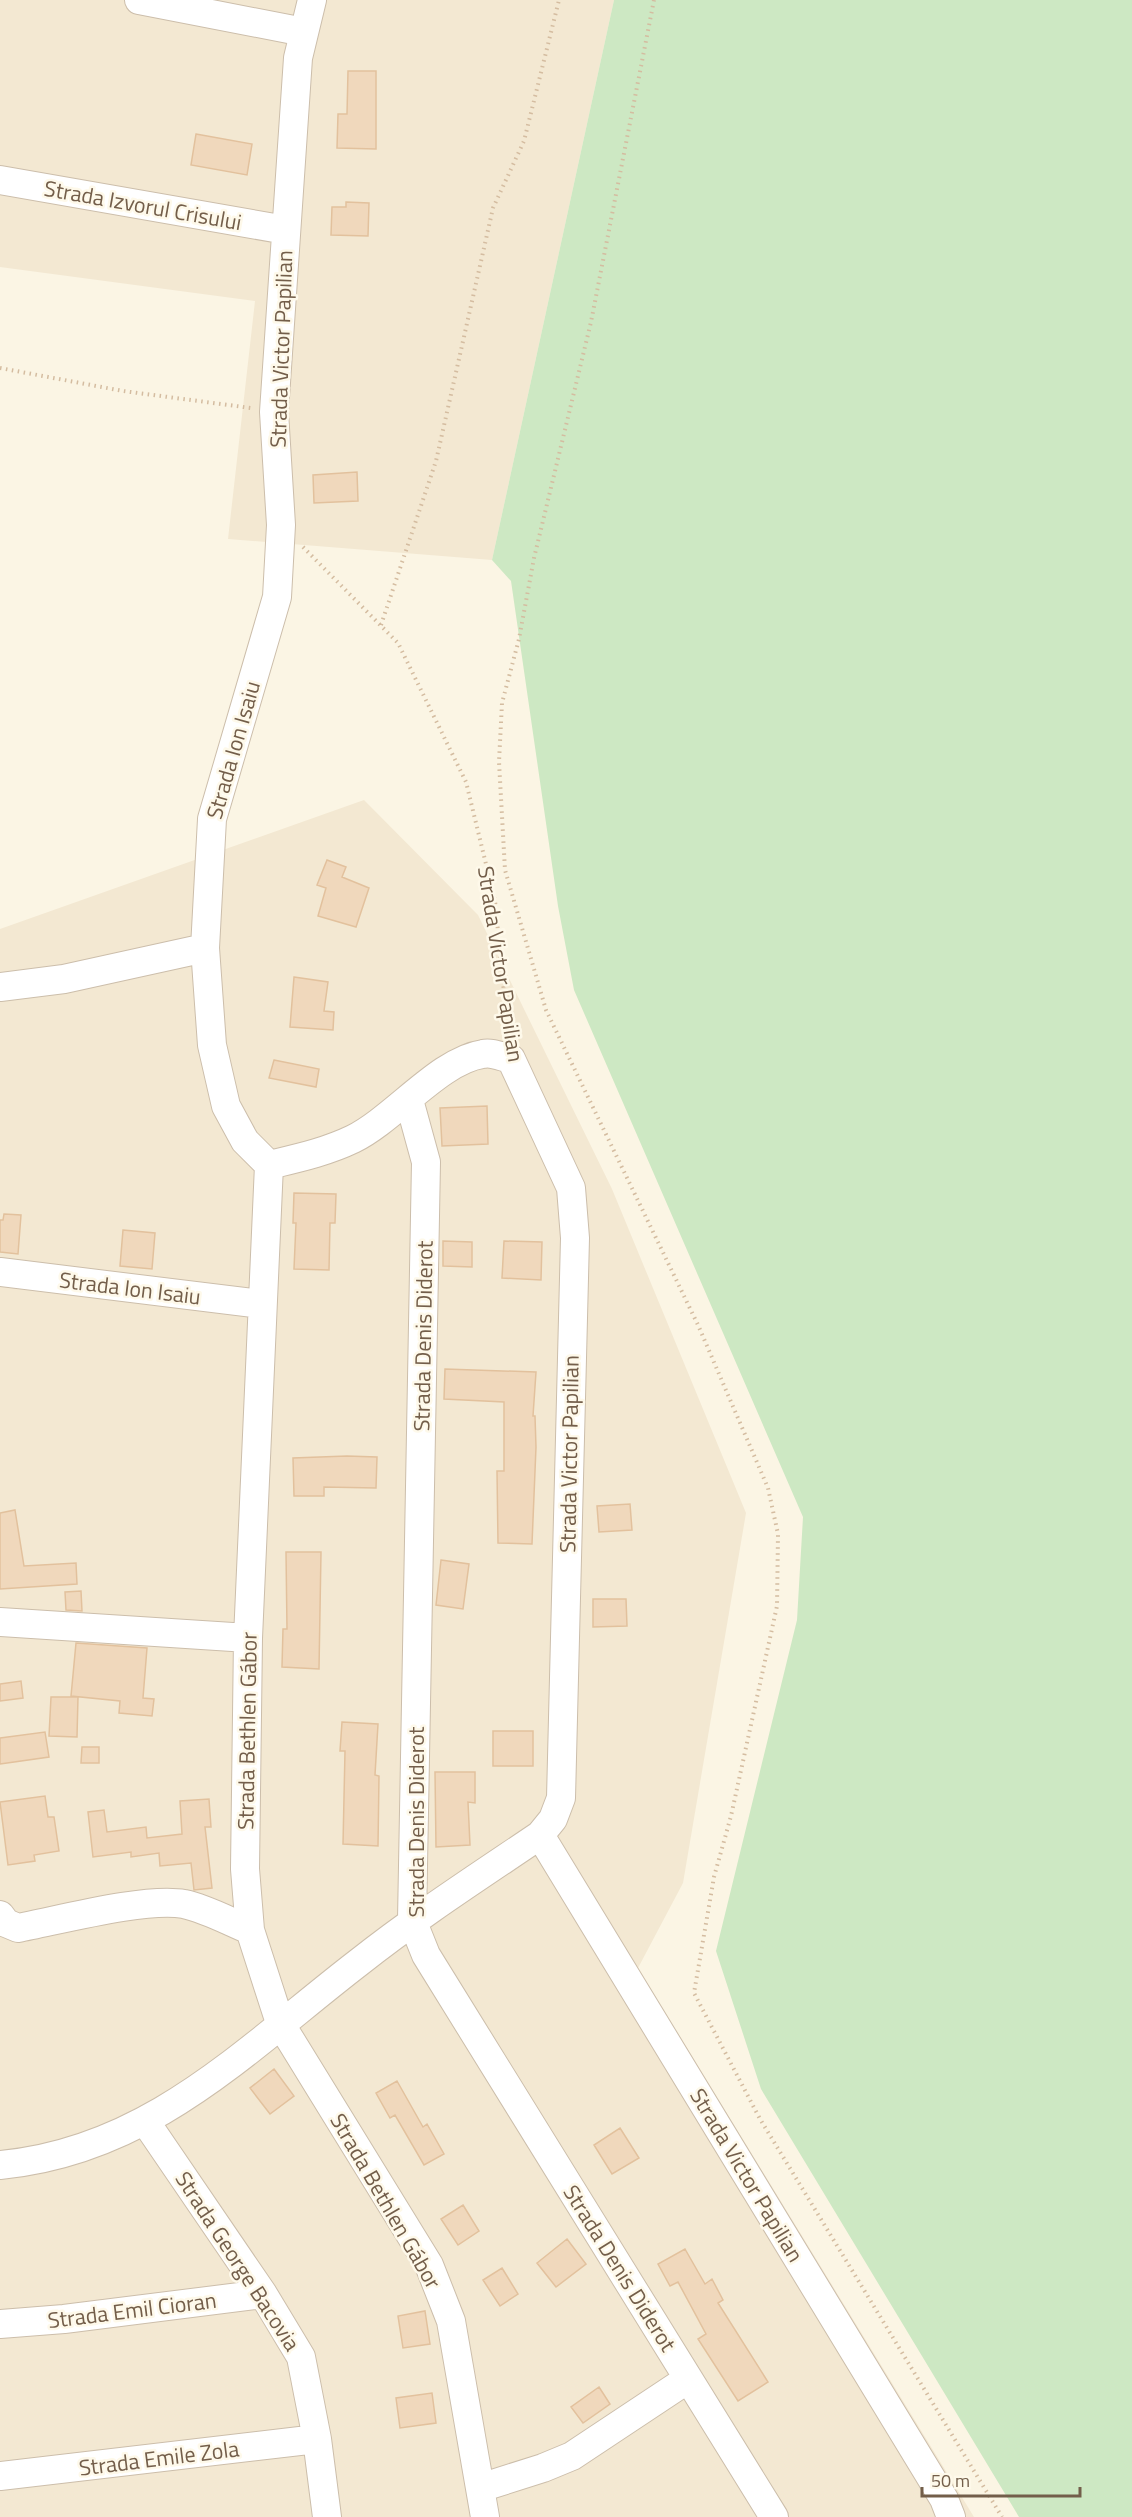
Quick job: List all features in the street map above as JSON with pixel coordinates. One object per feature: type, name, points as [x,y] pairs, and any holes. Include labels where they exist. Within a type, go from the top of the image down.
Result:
[{"type":"street","points":[[139,0],[304,33]]},
{"type":"street","name":"Strada Victor Papilian","points":[[281,525],[274,412],[298,58],[312,0]]},
{"type":"street","name":"Strada Izvorul Crisului","points":[[0,180],[286,230]]},
{"type":"street","name":"Strada Ion Isaiu","points":[[269,1164],[245,1141],[226,1106],[212,1045],[205,948],[212,819],[277,597],[281,525]]},
{"type":"street","points":[[0,987],[64,979],[205,948]]},
{"type":"street","points":[[269,1164],[317,1154],[354,1138],[467,1058],[486,1053],[511,1059]]},
{"type":"street","name":"Strada Victor Papilian","points":[[0,2165],[77,2151],[111,2139],[145,2121],[249,2052],[280,2023],[412,1920],[540,1835],[553,1819],[561,1798],[575,1238],[571,1188],[511,1059]]},
{"type":"street","name":"Strada Denis Diderot","points":[[409,1100],[426,1162],[412,1920],[426,1955],[774,2517]]},
{"type":"street","name":"Strada Bethlen Gábor","points":[[269,1164],[248,1638],[245,1869],[250,1929],[280,2023],[429,2265],[451,2321],[485,2517]]},
{"type":"street","name":"Strada Ion Isaiu","points":[[0,1272],[261,1304]]},
{"type":"street","points":[[0,1622],[248,1638]]},
{"type":"street","name":"Strada Victor Papilian","points":[[540,1835],[944,2499],[951,2517]]},
{"type":"street","points":[[0,1915],[6,1923],[18,1928],[153,1904],[183,1904],[203,1909],[250,1929]]},
{"type":"street","name":"Strada George Bacovia","points":[[145,2121],[263,2294],[301,2357],[317,2439],[327,2517]]},
{"type":"street","name":"Strada Emil Cioran","points":[[0,2324],[64,2319],[263,2294]]},
{"type":"street","points":[[480,2488],[543,2468],[572,2456],[688,2379]]},
{"type":"street","name":"Strada Emile Zola","points":[[0,2476],[317,2439]]},
{"type":"path","points":[[381,625],[436,461],[493,208],[524,141],[559,0]]},
{"type":"path","points":[[654,0],[591,322],[530,577],[519,639],[502,703],[499,762],[506,870],[546,1010],[698,1325],[768,1488],[778,1534],[777,1606],[731,1816],[714,1877],[694,1993],[760,2119],[1002,2517]]},
{"type":"path","points":[[0,368],[123,391],[274,412]]},
{"type":"path","name":"Strada Victor Papilian","points":[[281,525],[398,643],[466,782],[495,902],[511,1059]]},
{"type":"shaded area","points":[[0,0],[614,0],[492,560],[228,539],[255,301],[0,267]]},
{"type":"shaded area","points":[[364,800],[478,915],[612,1189],[746,1513],[683,1883],[638,1968],[974,2517],[0,2517],[0,929]]},
{"type":"green space","points":[[614,0],[1132,0],[1132,2517],[1019,2517],[761,2089],[716,1951],[797,1620],[803,1517],[574,990],[558,906],[511,581],[492,560]]},
{"type":"building","points":[[348,71],[376,71],[376,149],[337,148],[338,114],[347,114]]},
{"type":"building","points":[[196,134],[252,144],[247,175],[191,165]]},
{"type":"building","points":[[346,202],[369,203],[368,236],[331,235],[332,207],[346,207]]},
{"type":"building","points":[[357,472],[358,501],[314,503],[313,475]]},
{"type":"building","points":[[327,860],[346,867],[342,877],[369,888],[356,927],[318,916],[326,888],[317,885]]},
{"type":"building","points":[[294,977],[328,982],[324,1011],[334,1012],[333,1030],[290,1027]]},
{"type":"building","points":[[274,1060],[319,1069],[316,1087],[269,1078]]},
{"type":"building","points":[[487,1106],[488,1144],[442,1146],[440,1108]]},
{"type":"building","points":[[294,1193],[336,1194],[335,1223],[330,1223],[329,1270],[294,1269],[296,1223],[293,1223]]},
{"type":"building","points":[[4,1214],[21,1215],[18,1254],[0,1252],[0,1220],[3,1220]]},
{"type":"building","points":[[123,1230],[155,1233],[152,1269],[120,1266]]},
{"type":"building","points":[[443,1241],[472,1242],[472,1267],[443,1266]]},
{"type":"building","points":[[504,1241],[542,1242],[541,1280],[502,1278]]},
{"type":"building","points":[[445,1369],[536,1372],[533,1416],[535,1416],[536,1447],[532,1544],[498,1543],[497,1471],[504,1471],[504,1402],[444,1399]]},
{"type":"building","points":[[377,1457],[376,1488],[324,1487],[324,1496],[294,1496],[293,1458]]},
{"type":"building","points":[[630,1504],[632,1530],[599,1532],[597,1506]]},
{"type":"building","points":[[15,1510],[24,1566],[76,1563],[77,1584],[0,1589],[0,1513]]},
{"type":"building","points":[[286,1552],[321,1552],[319,1669],[282,1667],[283,1629],[287,1629]]},
{"type":"building","points":[[441,1560],[469,1564],[463,1609],[436,1605]]},
{"type":"building","points":[[81,1591],[82,1611],[66,1610],[65,1592]]},
{"type":"building","points":[[593,1599],[626,1599],[627,1626],[593,1627]]},
{"type":"building","points":[[76,1643],[147,1648],[143,1698],[154,1699],[152,1716],[119,1713],[120,1701],[71,1696]]},
{"type":"building","points":[[21,1681],[23,1698],[0,1701],[0,1684]]},
{"type":"building","points":[[51,1697],[78,1697],[77,1737],[49,1736]]},
{"type":"building","points":[[342,1722],[378,1724],[375,1775],[379,1776],[378,1846],[343,1844],[345,1751],[340,1751]]},
{"type":"building","points":[[493,1731],[533,1731],[533,1766],[493,1766]]},
{"type":"building","points":[[45,1732],[49,1757],[0,1764],[0,1738]]},
{"type":"building","points":[[82,1747],[99,1747],[99,1763],[81,1763]]},
{"type":"building","points":[[435,1772],[475,1772],[475,1803],[468,1802],[470,1845],[436,1847]]},
{"type":"building","points":[[45,1796],[48,1817],[54,1817],[59,1851],[34,1855],[35,1861],[8,1865],[0,1802]]},
{"type":"building","points":[[209,1799],[211,1827],[205,1827],[212,1888],[194,1890],[191,1863],[160,1866],[159,1853],[131,1857],[131,1852],[93,1857],[88,1812],[104,1810],[107,1832],[146,1827],[147,1838],[182,1834],[180,1801]]},
{"type":"building","points":[[274,2069],[294,2096],[270,2114],[250,2088]]},
{"type":"building","points":[[397,2081],[423,2127],[427,2124],[444,2154],[424,2165],[395,2115],[390,2118],[376,2093]]},
{"type":"building","points":[[620,2128],[639,2158],[612,2174],[594,2145]]},
{"type":"building","points":[[463,2205],[479,2231],[458,2245],[441,2219]]},
{"type":"building","points":[[567,2239],[586,2264],[556,2287],[537,2263]]},
{"type":"building","points":[[685,2249],[705,2284],[712,2279],[723,2300],[718,2303],[768,2382],[738,2401],[698,2339],[706,2334],[678,2282],[670,2286],[658,2264]]},
{"type":"building","points":[[502,2268],[518,2294],[500,2306],[483,2280]]},
{"type":"building","points":[[425,2311],[430,2344],[403,2348],[398,2316]]},
{"type":"building","points":[[599,2387],[610,2404],[583,2423],[571,2407]]},
{"type":"building","points":[[432,2393],[436,2423],[400,2428],[396,2398]]}]
